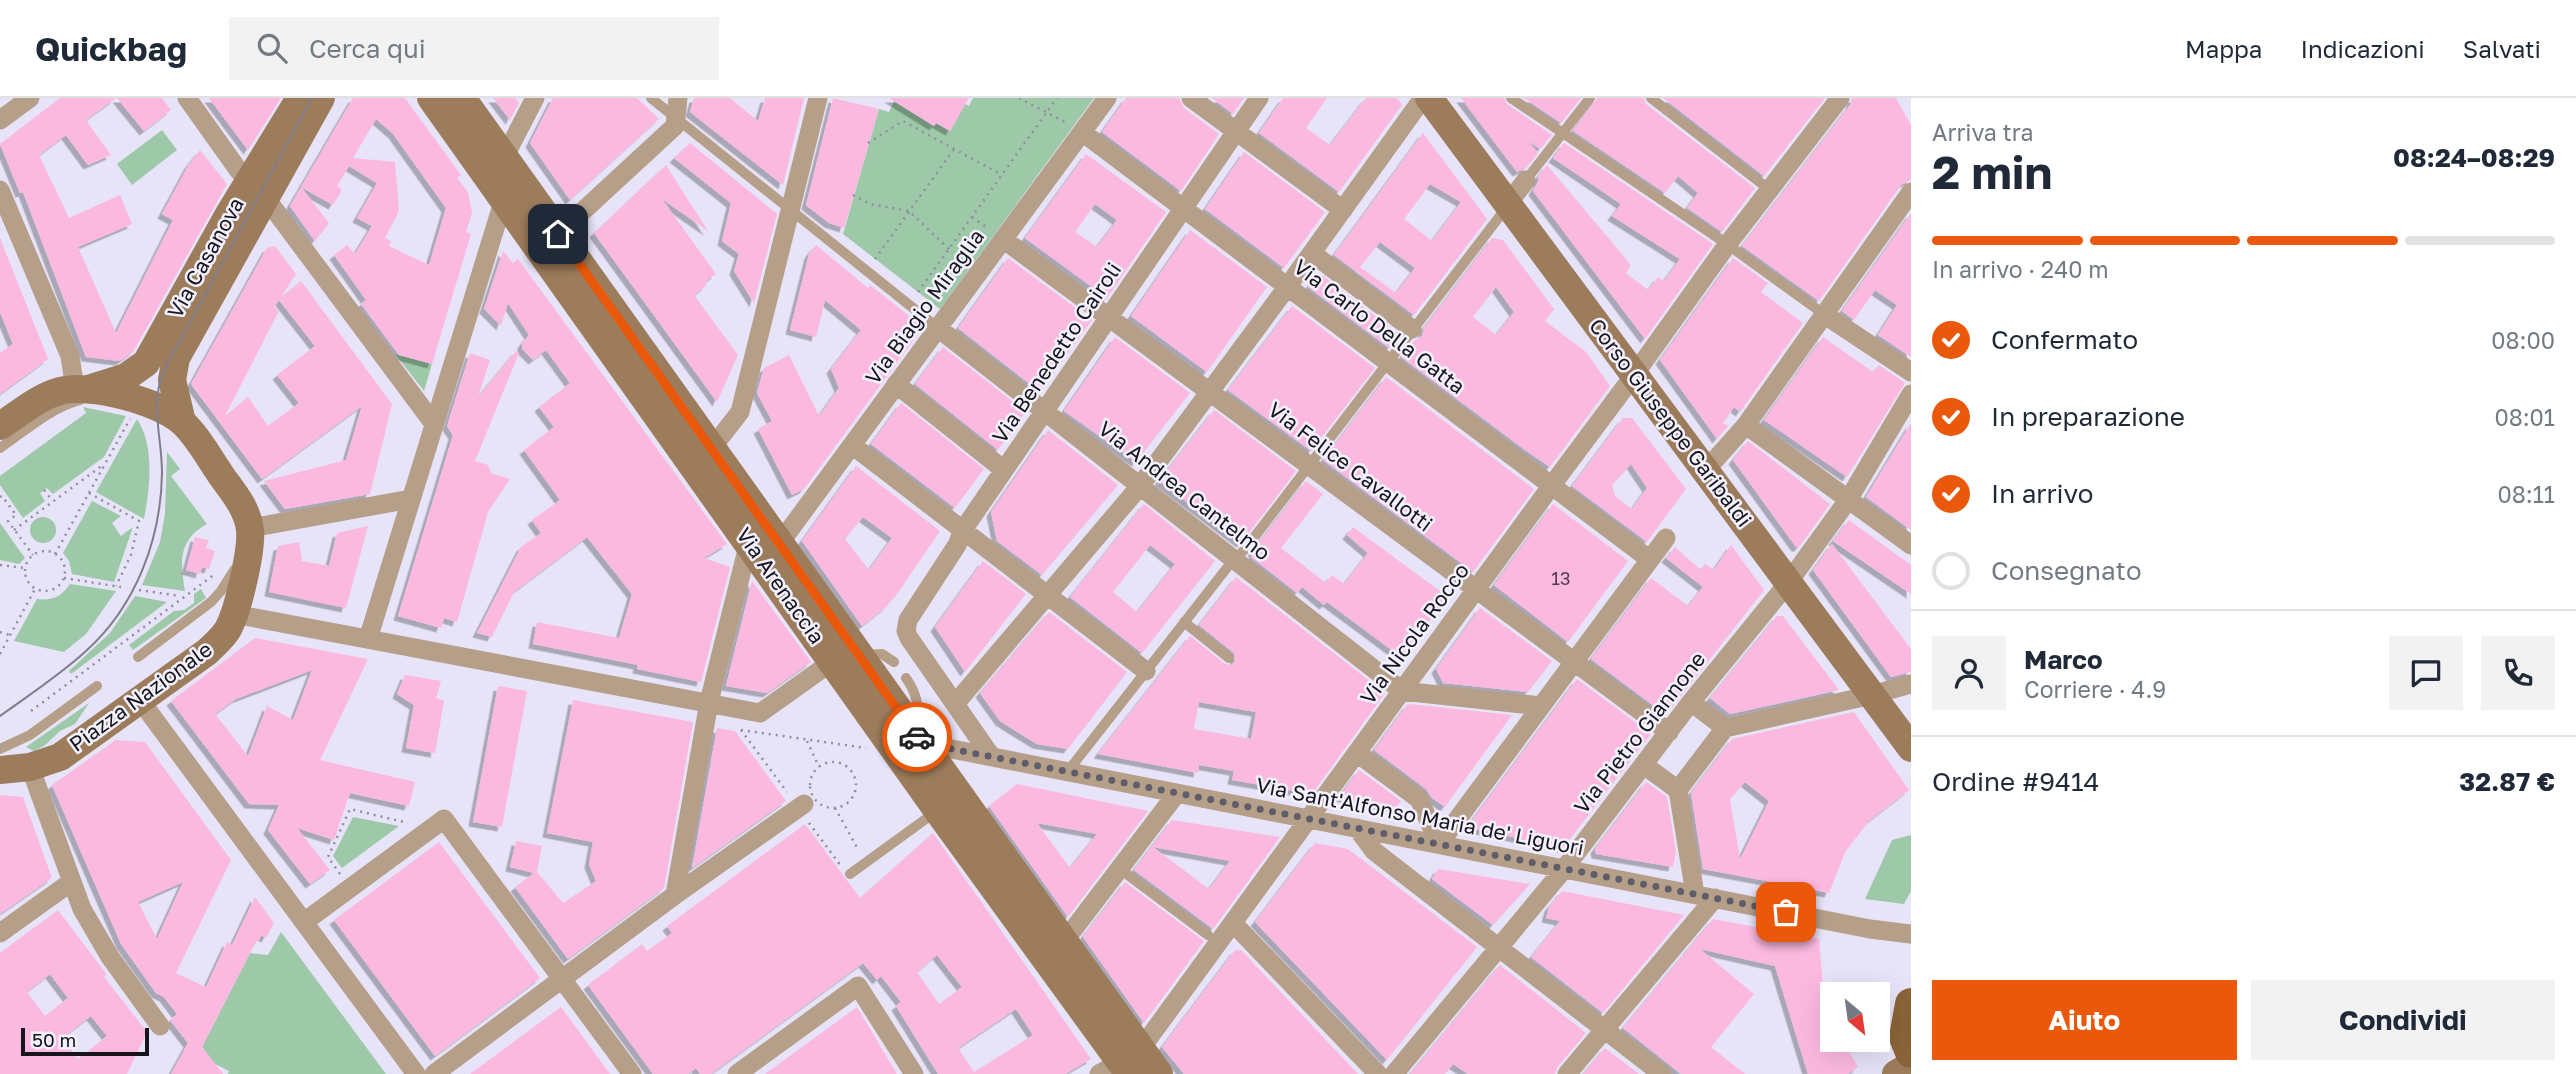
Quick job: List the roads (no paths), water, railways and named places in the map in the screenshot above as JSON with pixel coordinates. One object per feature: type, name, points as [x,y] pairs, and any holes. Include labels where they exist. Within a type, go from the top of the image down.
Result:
[{"type":"main road","name":"Via Casanova","points":[[182,422],[172,380],[176,358],[300,98]]},
{"type":"main road","name":"Via Casanova","points":[[102,389],[146,363],[229,214],[258,188],[321,98]]},
{"type":"main road","name":"Via Arenaccia","points":[[431,98],[748,542],[918,739],[1063,943],[1122,1065]]},
{"type":"main road","name":"Via Arenaccia","points":[[462,98],[779,543],[938,810],[1122,1065],[1159,1074]]},
{"type":"main road","name":"Corso Giuseppe Garibaldi","points":[[1429,98],[1911,748]]},
{"type":"main road","points":[[0,426],[59,391],[102,389],[151,405],[182,422],[234,494],[244,510],[250,528]]},
{"type":"main road","name":"Piazza Nazionale","points":[[0,770],[30,767],[60,757],[213,647],[228,629],[234,614],[250,545],[250,528]]},
{"type":"main road","points":[[1911,1004],[1905,1037],[1911,1052]]},
{"type":"main road","points":[[1896,1074],[1911,1065]]},
{"type":"street","points":[[0,120],[30,98]]},
{"type":"street","points":[[187,98],[239,171],[258,188],[435,424]]},
{"type":"street","points":[[712,448],[740,412],[818,98]]},
{"type":"street","name":"Via Biagio Miraglia","points":[[779,543],[1107,98]]},
{"type":"street","points":[[1191,98],[1343,210]]},
{"type":"street","name":"Via Benedetto Cairoli","points":[[955,704],[909,638],[906,631],[908,620],[957,545],[963,530],[1259,98]]},
{"type":"street","points":[[991,756],[955,704],[1140,486],[1423,98]]},
{"type":"street","name":"Via Nicola Rocco","points":[[1122,1065],[1213,939],[1233,923],[1727,245],[1840,98]]},
{"type":"street","points":[[504,158],[528,102]]},
{"type":"street","points":[[558,234],[676,114]]},
{"type":"street","name":"Via Carlo Della Gatta","points":[[1082,132],[1649,559]]},
{"type":"street","points":[[1508,204],[1526,180]]},
{"type":"street","points":[[0,190],[70,356],[102,389]]},
{"type":"street","points":[[1705,471],[1746,425],[1911,192]]},
{"type":"street","points":[[368,639],[504,199]]},
{"type":"street","name":"Via Felice Cavallotti","points":[[1003,239],[1669,732]]},
{"type":"street","points":[[1311,253],[1412,329]]},
{"type":"street","points":[[1825,316],[1911,372]]},
{"type":"street","name":"Via Andrea Cantelmo","points":[[938,328],[1402,691]]},
{"type":"street","points":[[896,384],[1004,470]]},
{"type":"street","name":"Via Pietro Giannone","points":[[1394,1074],[1564,869],[1692,702],[1788,583],[1848,500],[1911,394]]},
{"type":"street","points":[[1746,425],[1911,545]]},
{"type":"street","points":[[852,445],[1146,671]]},
{"type":"street","points":[[250,528],[411,499]]},
{"type":"street","points":[[1357,753],[1419,799],[1439,844],[1666,538]]},
{"type":"street","points":[[675,895],[709,702],[748,542]]},
{"type":"street","points":[[234,614],[760,713],[846,658]]},
{"type":"street","points":[[1678,790],[1725,727],[1911,684]]},
{"type":"street","points":[[1402,691],[1541,706]]},
{"type":"street","points":[[140,700],[416,1074]]},
{"type":"street","points":[[1692,702],[1725,727]]},
{"type":"street","points":[[957,750],[972,729]]},
{"type":"street","name":"Via Sant'Alfonso Maria de' Liguori","points":[[918,739],[957,750],[1870,929],[1911,934]]},
{"type":"street","points":[[1644,765],[1678,790],[1695,894]]},
{"type":"street","points":[[30,767],[82,909],[110,957],[160,1026]]},
{"type":"street","points":[[1063,943],[1177,793]]},
{"type":"street","points":[[433,1074],[801,805]]},
{"type":"street","points":[[304,922],[438,824],[562,979],[632,1074]]},
{"type":"street","points":[[1357,828],[1374,851],[1662,1074]]},
{"type":"street","points":[[0,933],[71,883]]},
{"type":"street","points":[[1567,1074],[1715,898]]},
{"type":"street","points":[[1233,923],[1378,1074]]},
{"type":"street","points":[[737,1074],[858,986],[914,1074]]},
{"type":"lane","points":[[182,422],[165,389],[162,378],[164,359],[308,98]]},
{"type":"lane","points":[[651,98],[676,114],[938,328]]},
{"type":"lane","points":[[1511,98],[1727,245],[1825,316]]},
{"type":"lane","points":[[1526,180],[1590,98]]},
{"type":"lane","points":[[1651,98],[1770,190]]},
{"type":"lane","points":[[1068,771],[1234,559],[1246,548],[1508,204]]},
{"type":"lane","points":[[147,377],[155,368]]},
{"type":"lane","points":[[0,448],[61,407],[102,389]]},
{"type":"lane","points":[[138,657],[195,616],[221,591],[233,574],[250,528]]},
{"type":"lane","points":[[1184,622],[1229,658]]},
{"type":"lane","points":[[846,658],[882,654],[894,662]]},
{"type":"lane","points":[[906,678],[917,700],[918,739]]},
{"type":"lane","points":[[0,749],[30,735],[97,686]]},
{"type":"lane","points":[[850,874],[938,810]]},
{"type":"lane","points":[[1120,869],[1213,939]]},
{"type":"tram line","points":[[0,716],[86,651],[104,633],[132,592],[151,546],[157,522],[162,473],[157,397],[163,372],[312,98]]}]
